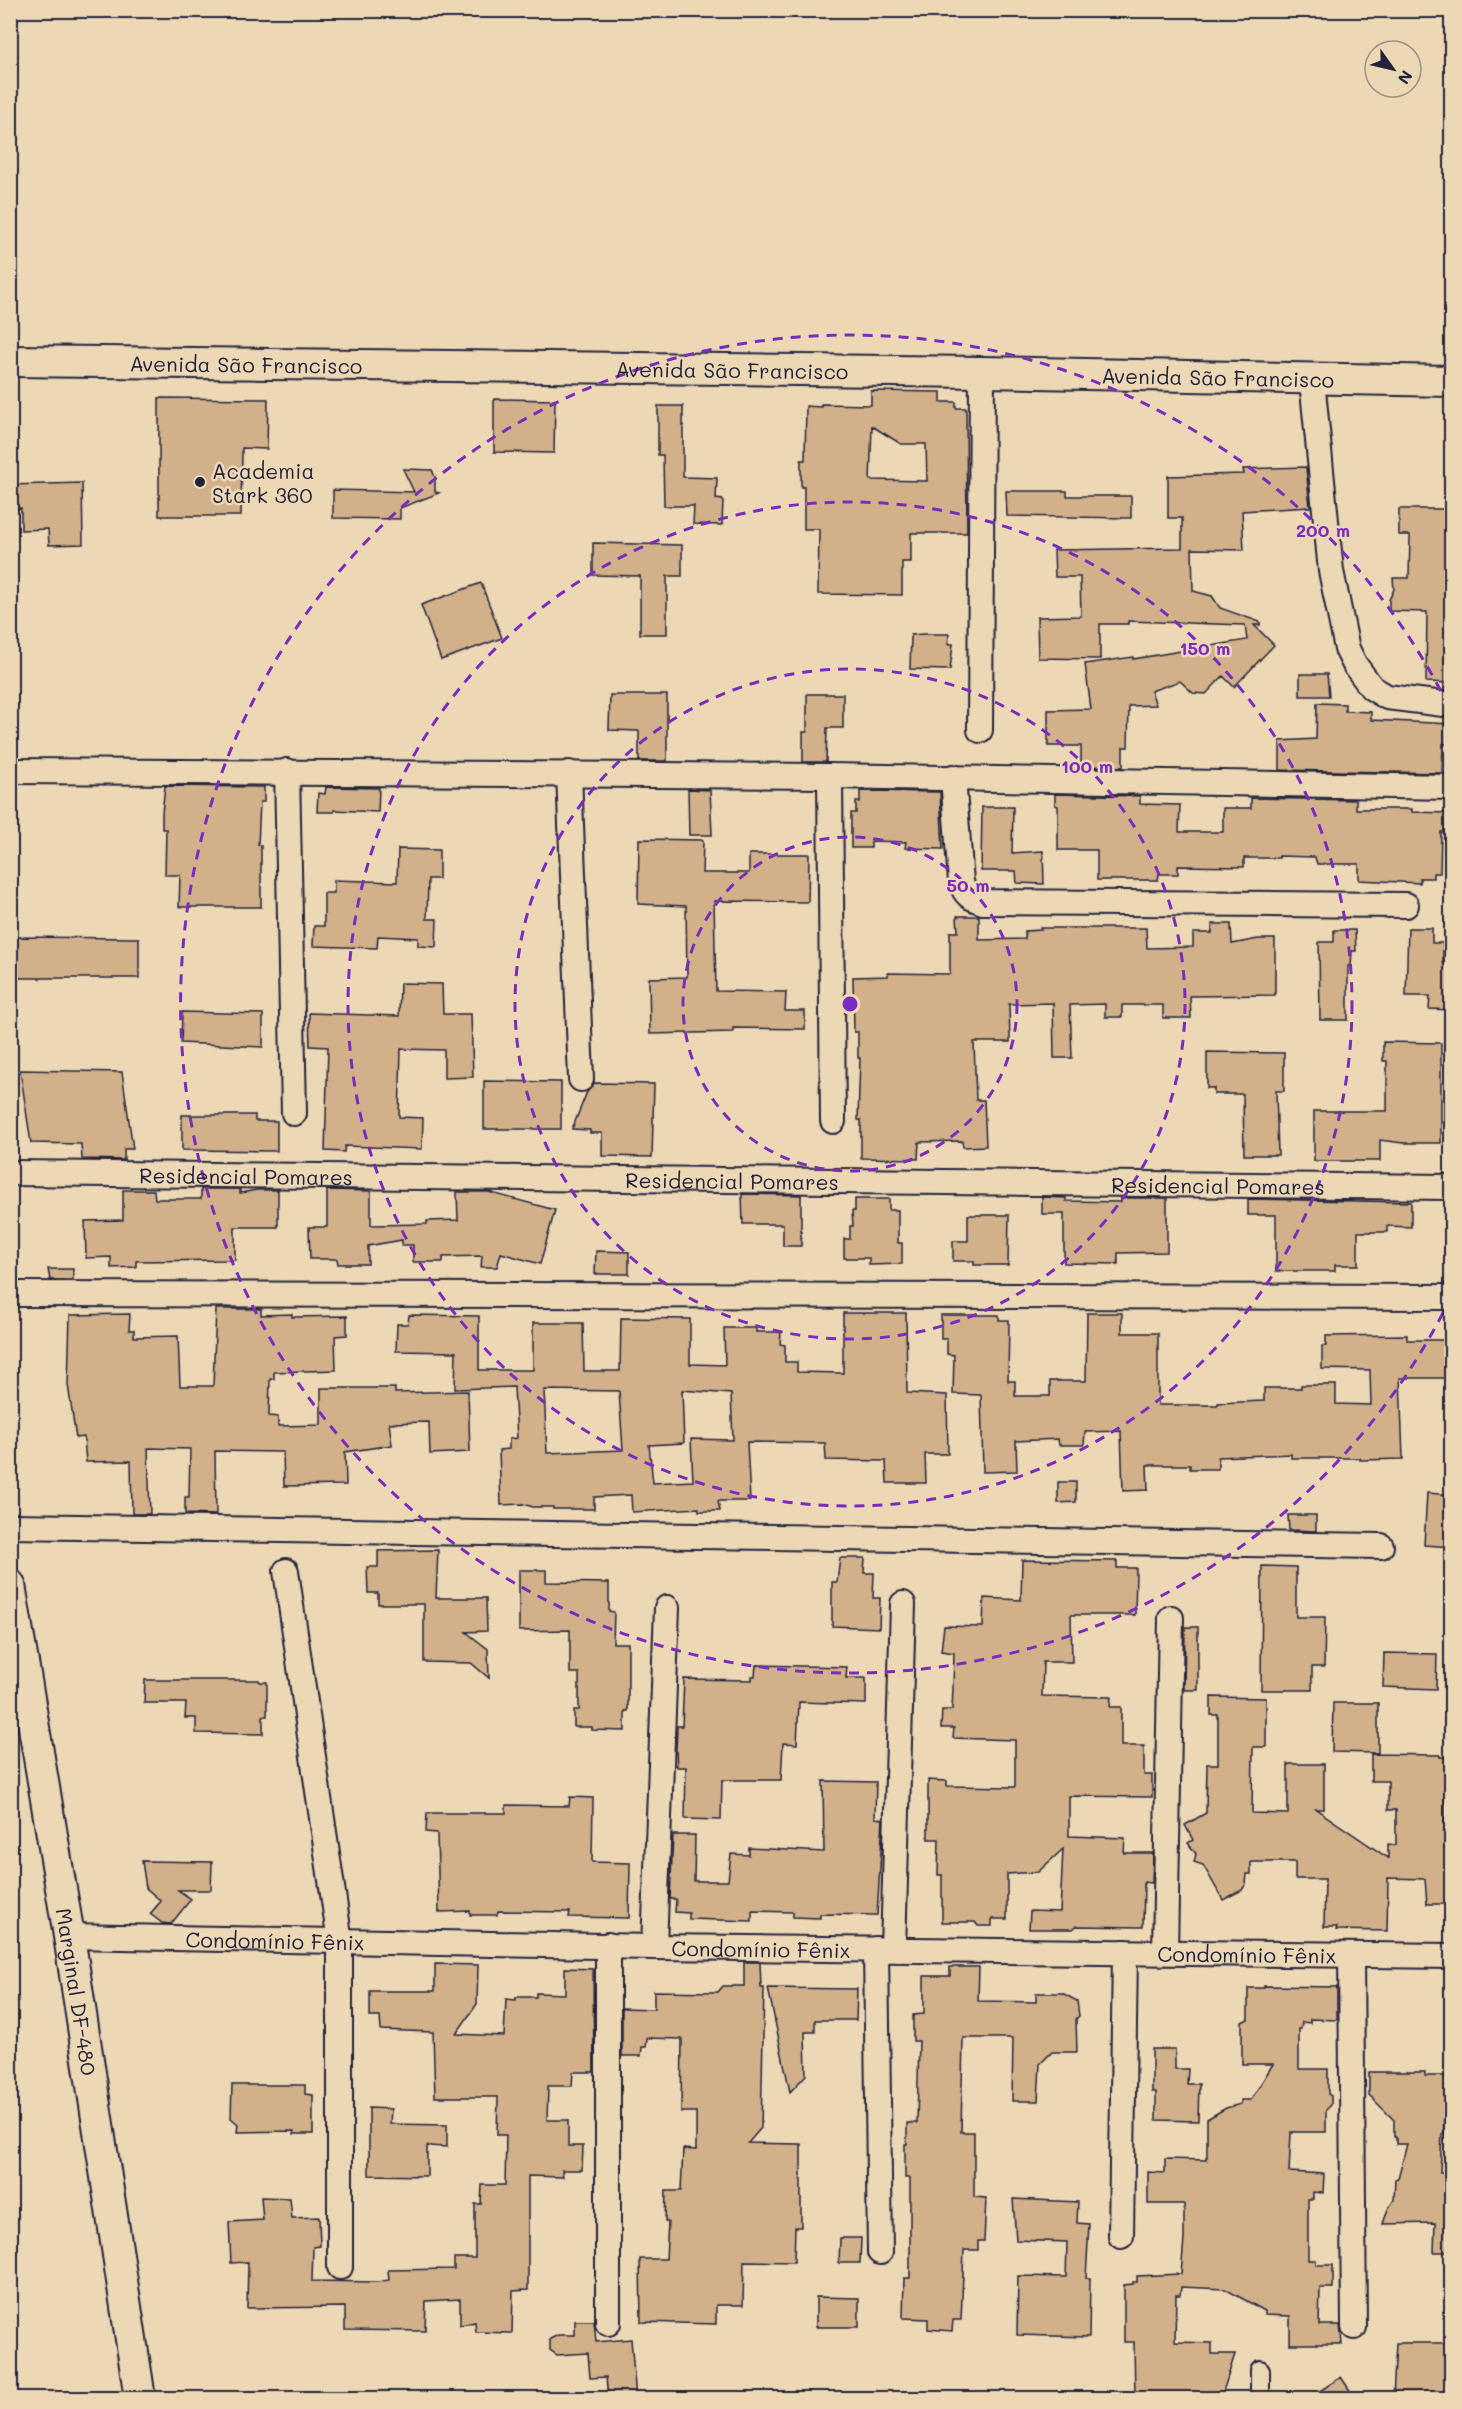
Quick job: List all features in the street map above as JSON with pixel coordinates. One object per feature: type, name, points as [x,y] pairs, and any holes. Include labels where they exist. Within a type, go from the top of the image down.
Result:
[{"type":"street","name":"Avenida São Francisco","points":[[10,361],[982,372],[1452,381]]},
{"type":"street","points":[[980,730],[982,372]]},
{"type":"street","points":[[1312,380],[1331,571],[1347,649],[1355,665],[1372,688],[1387,697],[1452,705]]},
{"type":"street","points":[[10,771],[953,777],[1452,787]]},
{"type":"street","points":[[287,771],[294,1113]]},
{"type":"street","points":[[569,773],[581,1079]]},
{"type":"street","points":[[830,776],[834,1121]]},
{"type":"street","points":[[953,777],[964,892],[971,898],[983,902],[1406,905]]},
{"type":"street","name":"Residencial Pomares","points":[[10,1173],[1452,1187]]},
{"type":"street","points":[[10,1294],[1449,1297]]},
{"type":"street","points":[[10,1526],[1381,1546]]},
{"type":"street","points":[[286,1571],[340,1941],[340,2267]]},
{"type":"street","name":"Marginal DF-480","points":[[10,1585],[69,1936],[140,2398]]},
{"type":"street","points":[[880,2252],[885,1949],[903,1604]]},
{"type":"street","points":[[654,1947],[667,1608]]},
{"type":"street","points":[[1165,1953],[1171,1618]]},
{"type":"street","name":"Condomínio Fênix","points":[[69,1936],[654,1947],[1452,1956]]},
{"type":"street","points":[[608,1945],[608,2323]]},
{"type":"street","points":[[1121,2236],[1125,1952]]},
{"type":"street","points":[[1351,1955],[1354,2327]]},
{"type":"street","points":[[1260,2370],[1260,2398]]},
{"type":"building","points":[[871,391],[941,392],[941,402],[956,402],[956,408],[966,408],[967,533],[911,533],[911,562],[902,562],[902,595],[818,594],[819,529],[804,529],[804,487],[801,487],[801,460],[805,460],[806,406],[871,405]],"holes":[[[872,426],[901,444],[926,444],[927,481],[870,480]]]},
{"type":"building","name":"Academia Stark 360","points":[[159,398],[268,399],[267,449],[242,448],[241,516],[159,516]]},
{"type":"building","points":[[494,399],[555,400],[554,453],[494,452]]},
{"type":"building","points":[[658,406],[683,406],[683,477],[717,478],[716,499],[723,500],[722,525],[693,524],[694,506],[664,506],[663,455],[658,455]]},
{"type":"building","points":[[1306,467],[1310,507],[1242,511],[1244,550],[1192,549],[1193,591],[1212,596],[1220,608],[1260,622],[1260,625],[1254,625],[1274,645],[1234,687],[1223,676],[1206,694],[1193,693],[1180,681],[1151,691],[1156,705],[1129,706],[1128,747],[1123,747],[1123,767],[1081,766],[1081,746],[1048,746],[1048,710],[1091,709],[1085,664],[1133,657],[1133,659],[1247,640],[1245,625],[1128,621],[1128,624],[1100,624],[1100,659],[1038,658],[1037,617],[1081,616],[1080,577],[1055,577],[1054,550],[1182,548],[1182,518],[1168,518],[1168,476],[1244,474],[1243,469]]},
{"type":"building","points":[[403,469],[432,470],[435,477],[435,492],[439,493],[400,508],[400,519],[333,518],[333,490],[414,492]]},
{"type":"building","points":[[82,483],[83,544],[49,545],[48,529],[21,530],[21,508],[10,510],[10,485]]},
{"type":"building","points":[[1006,491],[1067,491],[1067,496],[1131,496],[1131,518],[1007,516]]},
{"type":"building","points":[[1399,509],[1452,509],[1452,683],[1426,682],[1427,612],[1389,611],[1389,600],[1394,589],[1393,578],[1409,578],[1410,535],[1399,535]]},
{"type":"building","points":[[593,543],[682,545],[682,576],[667,576],[667,634],[640,634],[640,576],[593,575]]},
{"type":"building","points":[[481,583],[502,638],[441,660],[421,605]]},
{"type":"building","points":[[949,634],[948,644],[953,644],[950,670],[910,669],[911,635]]},
{"type":"building","points":[[1300,674],[1327,674],[1329,696],[1300,696]]},
{"type":"building","points":[[807,694],[843,694],[843,728],[827,728],[826,762],[803,762],[803,732],[807,732]]},
{"type":"building","points":[[610,695],[667,695],[667,761],[639,761],[639,731],[609,730]]},
{"type":"building","points":[[1317,703],[1345,704],[1345,711],[1371,712],[1371,720],[1452,724],[1452,744],[1443,744],[1442,773],[1280,770],[1280,741],[1316,739]]},
{"type":"building","points":[[165,786],[264,787],[264,802],[260,802],[258,845],[261,845],[261,907],[179,907],[180,875],[165,875],[166,829],[162,829],[162,813]]},
{"type":"building","points":[[326,787],[379,788],[378,812],[334,810],[334,812],[317,812],[318,793],[325,794]]},
{"type":"building","points":[[688,789],[710,790],[712,835],[689,835]]},
{"type":"building","points":[[860,791],[940,792],[943,849],[905,848],[906,842],[871,841],[871,848],[851,848],[851,813],[856,813],[856,802],[860,802]]},
{"type":"building","points":[[1055,794],[1140,796],[1140,804],[1180,805],[1179,832],[1223,832],[1223,808],[1251,808],[1251,798],[1356,800],[1356,809],[1412,809],[1412,812],[1447,813],[1447,832],[1441,832],[1440,873],[1433,873],[1433,878],[1420,878],[1420,883],[1359,880],[1359,864],[1317,864],[1315,857],[1279,856],[1279,858],[1244,858],[1244,867],[1178,866],[1178,874],[1159,874],[1158,880],[1097,880],[1097,850],[1058,850],[1058,806],[1055,805]]},
{"type":"building","points":[[982,807],[1013,807],[1012,853],[1043,851],[1044,884],[1017,883],[1016,871],[981,871]]},
{"type":"building","points":[[639,839],[703,840],[702,873],[749,873],[749,854],[809,854],[808,902],[714,901],[716,991],[786,992],[785,1011],[805,1011],[805,1029],[733,1028],[733,1032],[650,1034],[649,978],[687,977],[686,906],[638,904]]},
{"type":"building","points":[[398,849],[439,850],[439,879],[428,879],[427,919],[437,919],[436,947],[418,946],[418,938],[378,936],[377,948],[313,946],[314,926],[324,926],[324,893],[334,893],[334,880],[397,882]]},
{"type":"building","points":[[957,916],[979,916],[979,940],[1025,939],[1025,931],[1041,930],[1040,928],[1146,928],[1147,948],[1193,947],[1193,933],[1212,933],[1212,924],[1231,924],[1232,944],[1258,939],[1275,939],[1275,995],[1190,996],[1191,1018],[1163,1018],[1163,1005],[1122,1005],[1122,1017],[1105,1017],[1105,1004],[1070,1005],[1072,1058],[1054,1058],[1053,1003],[1009,1004],[1010,1042],[974,1042],[976,1100],[984,1100],[986,1146],[963,1147],[962,1141],[919,1142],[918,1159],[861,1158],[861,1120],[858,1120],[860,1058],[858,1058],[858,1032],[854,1032],[853,977],[888,976],[888,973],[950,974],[950,932],[958,932]]},
{"type":"building","points":[[1408,928],[1432,928],[1432,943],[1443,943],[1443,963],[1452,963],[1452,1010],[1429,1009],[1430,996],[1406,996]]},
{"type":"building","points":[[1334,930],[1355,930],[1356,951],[1352,951],[1351,966],[1348,966],[1348,1020],[1320,1020],[1319,942],[1334,942]]},
{"type":"building","points":[[10,937],[139,938],[139,978],[10,978]]},
{"type":"building","points":[[400,983],[442,984],[443,1014],[471,1014],[473,1077],[444,1078],[444,1050],[401,1049],[399,1117],[423,1118],[422,1149],[345,1146],[344,1152],[325,1151],[328,1047],[310,1046],[309,1013],[399,1016]]},
{"type":"building","points":[[182,1012],[263,1014],[263,1047],[181,1043]]},
{"type":"building","points":[[1383,1042],[1441,1043],[1441,1143],[1403,1143],[1380,1140],[1380,1161],[1314,1161],[1314,1111],[1387,1111],[1387,1061],[1383,1061]]},
{"type":"building","points":[[1207,1052],[1284,1053],[1284,1091],[1276,1091],[1278,1155],[1244,1155],[1243,1094],[1214,1094],[1214,1088],[1207,1088]]},
{"type":"building","points":[[20,1070],[122,1072],[133,1149],[124,1149],[124,1160],[82,1159],[81,1144],[31,1143]]},
{"type":"building","points":[[484,1081],[561,1082],[561,1129],[484,1129]]},
{"type":"building","points":[[594,1083],[654,1084],[652,1157],[602,1156],[602,1133],[572,1129],[587,1092]]},
{"type":"building","points":[[182,1115],[255,1115],[255,1121],[277,1121],[277,1151],[182,1150]]},
{"type":"building","points":[[201,1189],[240,1189],[240,1193],[278,1190],[278,1227],[235,1227],[235,1260],[136,1261],[136,1267],[111,1268],[111,1257],[86,1258],[85,1221],[123,1220],[123,1190],[154,1190],[155,1199],[201,1199]]},
{"type":"building","points":[[327,1190],[371,1191],[371,1225],[427,1224],[427,1221],[458,1220],[457,1192],[488,1192],[555,1210],[540,1264],[501,1253],[497,1267],[481,1267],[482,1256],[443,1257],[443,1262],[413,1262],[413,1245],[402,1245],[402,1240],[368,1246],[368,1264],[338,1264],[337,1259],[310,1259],[309,1227],[327,1227]]},
{"type":"building","points":[[742,1194],[801,1195],[801,1246],[783,1246],[783,1224],[743,1224]]},
{"type":"building","points":[[1042,1197],[1066,1198],[1066,1201],[1121,1202],[1121,1198],[1167,1198],[1167,1252],[1118,1253],[1118,1264],[1064,1263],[1064,1214],[1042,1214]]},
{"type":"building","points":[[855,1199],[889,1199],[889,1210],[898,1210],[898,1243],[902,1243],[902,1264],[869,1265],[869,1258],[844,1258],[844,1239],[850,1239]]},
{"type":"building","points":[[1248,1199],[1411,1202],[1411,1227],[1387,1226],[1387,1232],[1358,1232],[1358,1265],[1335,1265],[1335,1271],[1276,1271],[1276,1215],[1248,1215]]},
{"type":"building","points":[[968,1215],[1009,1215],[1008,1265],[974,1265],[974,1261],[953,1261],[953,1241],[968,1241]]},
{"type":"building","points":[[596,1251],[629,1252],[629,1274],[595,1274]]},
{"type":"building","points":[[48,1269],[73,1269],[73,1280],[50,1280]]},
{"type":"building","points":[[216,1309],[261,1309],[261,1315],[292,1314],[292,1317],[347,1316],[347,1335],[335,1336],[336,1370],[274,1372],[274,1379],[270,1379],[269,1416],[278,1417],[278,1426],[321,1425],[321,1388],[395,1388],[395,1393],[468,1391],[470,1452],[430,1454],[429,1422],[389,1423],[392,1445],[345,1452],[346,1485],[284,1486],[283,1452],[215,1451],[216,1515],[185,1514],[185,1497],[189,1497],[190,1449],[148,1448],[150,1514],[132,1514],[131,1461],[86,1462],[84,1437],[76,1438],[68,1385],[70,1315],[130,1314],[129,1330],[134,1330],[134,1337],[178,1336],[180,1386],[213,1386]]},
{"type":"building","points":[[843,1313],[906,1313],[907,1393],[947,1395],[948,1454],[925,1454],[926,1483],[887,1483],[886,1461],[826,1460],[825,1443],[747,1442],[750,1501],[718,1501],[720,1511],[699,1511],[699,1508],[632,1512],[631,1495],[594,1497],[594,1509],[553,1509],[553,1507],[533,1507],[523,1504],[501,1505],[499,1450],[509,1449],[509,1439],[517,1438],[514,1387],[455,1389],[456,1352],[396,1351],[397,1324],[408,1324],[409,1315],[479,1316],[479,1370],[533,1370],[533,1323],[583,1323],[584,1371],[620,1371],[621,1318],[690,1319],[690,1364],[725,1365],[724,1328],[756,1328],[756,1332],[781,1332],[780,1344],[785,1345],[785,1362],[797,1362],[797,1372],[843,1373]],"holes":[[[544,1390],[619,1391],[623,1450],[547,1453]],[[682,1390],[731,1394],[733,1440],[691,1439],[693,1481],[653,1483],[649,1445],[684,1443]]]},
{"type":"building","points":[[1087,1313],[1122,1313],[1122,1333],[1158,1333],[1158,1405],[1218,1405],[1218,1403],[1264,1401],[1264,1388],[1336,1385],[1336,1404],[1371,1405],[1370,1370],[1322,1369],[1322,1346],[1326,1346],[1326,1336],[1407,1335],[1407,1340],[1452,1340],[1452,1378],[1400,1378],[1403,1459],[1291,1458],[1291,1454],[1218,1457],[1218,1469],[1190,1469],[1190,1465],[1147,1465],[1148,1490],[1123,1491],[1121,1431],[1085,1432],[1084,1445],[1059,1445],[1058,1439],[1016,1441],[1017,1471],[983,1472],[981,1395],[953,1394],[954,1355],[947,1354],[947,1339],[941,1339],[941,1315],[999,1315],[999,1320],[1009,1320],[1008,1381],[1015,1381],[1015,1396],[1050,1396],[1050,1381],[1086,1381]]},
{"type":"building","points":[[1058,1482],[1076,1482],[1076,1502],[1058,1503]]},
{"type":"building","points":[[1427,1493],[1452,1495],[1452,1547],[1424,1545]]},
{"type":"building","points":[[1288,1515],[1316,1515],[1316,1531],[1289,1530]]},
{"type":"building","points":[[438,1550],[436,1598],[486,1598],[487,1631],[466,1632],[488,1649],[489,1678],[471,1663],[424,1662],[424,1604],[378,1604],[378,1593],[368,1593],[367,1567],[378,1567],[378,1551]]},
{"type":"building","points":[[840,1558],[865,1558],[864,1573],[874,1573],[873,1598],[880,1598],[879,1628],[832,1626],[832,1582],[837,1582]]},
{"type":"building","points":[[1022,1560],[1117,1561],[1117,1568],[1136,1568],[1135,1615],[1071,1615],[1072,1662],[1043,1662],[1042,1696],[1111,1697],[1110,1707],[1121,1707],[1121,1746],[1144,1746],[1144,1775],[1152,1775],[1152,1797],[1069,1796],[1069,1836],[1125,1838],[1124,1853],[1153,1853],[1152,1883],[1144,1882],[1143,1927],[1076,1926],[1073,1929],[1029,1929],[1030,1911],[1060,1912],[1063,1849],[1038,1872],[1007,1874],[1007,1919],[992,1919],[992,1926],[978,1926],[975,1922],[942,1922],[942,1875],[938,1875],[939,1839],[928,1839],[928,1780],[947,1781],[947,1786],[1015,1787],[1015,1740],[953,1738],[954,1728],[941,1728],[942,1710],[952,1710],[953,1688],[954,1653],[941,1651],[944,1626],[983,1627],[984,1598],[1021,1600]]},
{"type":"building","points":[[1262,1566],[1296,1567],[1296,1617],[1325,1617],[1324,1667],[1312,1667],[1312,1690],[1261,1690]]},
{"type":"building","points":[[519,1570],[546,1570],[546,1582],[609,1583],[609,1611],[614,1612],[613,1643],[628,1643],[628,1711],[625,1711],[625,1731],[574,1727],[574,1710],[579,1710],[579,1673],[570,1673],[570,1630],[519,1631]]},
{"type":"building","points":[[1185,1627],[1198,1627],[1198,1690],[1184,1690]]},
{"type":"building","points":[[1384,1653],[1437,1654],[1436,1689],[1383,1687]]},
{"type":"building","points":[[756,1665],[847,1667],[846,1678],[866,1678],[866,1704],[799,1702],[797,1744],[783,1743],[781,1780],[722,1780],[721,1820],[685,1819],[686,1767],[677,1767],[676,1751],[677,1726],[682,1726],[684,1679],[752,1680],[752,1676],[755,1676]]},
{"type":"building","points":[[145,1680],[259,1680],[267,1682],[267,1716],[263,1716],[263,1734],[196,1733],[196,1718],[185,1718],[186,1703],[144,1703]]},
{"type":"building","points":[[1211,1697],[1266,1698],[1266,1747],[1253,1747],[1252,1813],[1288,1814],[1288,1764],[1324,1764],[1324,1809],[1316,1809],[1388,1858],[1388,1844],[1396,1845],[1396,1810],[1388,1810],[1388,1781],[1371,1781],[1371,1754],[1452,1757],[1452,1790],[1445,1790],[1445,1824],[1452,1824],[1452,1898],[1448,1900],[1448,1904],[1427,1904],[1425,1879],[1388,1878],[1387,1931],[1336,1930],[1337,1927],[1324,1927],[1325,1879],[1295,1879],[1295,1862],[1251,1862],[1251,1874],[1247,1874],[1246,1884],[1242,1890],[1223,1900],[1203,1865],[1194,1862],[1196,1854],[1188,1843],[1193,1840],[1185,1825],[1206,1813],[1207,1764],[1218,1764],[1218,1715],[1211,1715]]},
{"type":"building","points":[[1333,1703],[1378,1703],[1378,1753],[1332,1752]]},
{"type":"building","points":[[823,1781],[876,1782],[875,1818],[883,1819],[877,1915],[820,1914],[820,1918],[793,1917],[793,1912],[752,1911],[752,1921],[689,1919],[689,1913],[675,1912],[676,1899],[670,1899],[673,1835],[695,1835],[694,1881],[728,1881],[731,1854],[749,1855],[749,1848],[824,1852]]},
{"type":"building","points":[[570,1797],[593,1798],[592,1862],[630,1863],[629,1918],[569,1917],[570,1912],[498,1911],[497,1915],[470,1915],[470,1911],[439,1912],[437,1833],[426,1832],[427,1813],[506,1813],[506,1805],[569,1806]]},
{"type":"building","points":[[142,1861],[212,1862],[211,1890],[178,1890],[191,1899],[171,1924],[162,1923],[150,1914],[161,1901],[146,1888]]},
{"type":"building","points":[[744,1962],[760,1962],[761,1988],[764,1988],[761,2128],[748,2143],[801,2144],[801,2227],[795,2227],[794,2262],[744,2261],[743,2305],[716,2305],[716,2324],[641,2322],[640,2259],[666,2259],[668,2222],[665,2222],[666,2191],[681,2191],[683,2149],[696,2150],[696,2112],[681,2112],[682,2039],[647,2038],[646,2047],[642,2047],[641,2056],[622,2056],[622,2008],[654,2009],[654,1991],[718,1992],[723,1986],[744,1986]]},
{"type":"building","points":[[435,1964],[478,1965],[477,2004],[456,2034],[504,2036],[506,1999],[536,1997],[536,1993],[565,1994],[565,1968],[593,1969],[594,2072],[573,2072],[572,2086],[548,2086],[547,2120],[568,2120],[568,2146],[583,2146],[582,2170],[562,2170],[563,2177],[528,2176],[528,2290],[513,2291],[512,2333],[476,2332],[475,2322],[460,2325],[460,2299],[426,2301],[425,2331],[345,2330],[345,2307],[247,2308],[248,2262],[231,2263],[229,2222],[263,2220],[261,2197],[290,2198],[292,2218],[319,2217],[320,2246],[313,2247],[312,2281],[377,2282],[389,2280],[388,2270],[454,2269],[454,2258],[475,2258],[475,2204],[481,2204],[482,2185],[505,2185],[506,2135],[497,2135],[498,2097],[435,2097],[433,2032],[381,2030],[380,2017],[370,2017],[370,1991],[435,1991]]},
{"type":"building","points":[[950,1967],[979,1967],[978,2001],[1036,2002],[1036,1993],[1062,1993],[1077,2001],[1079,2016],[1076,2019],[1077,2052],[1052,2052],[1040,2064],[1038,2101],[1012,2101],[1013,2038],[963,2038],[961,2132],[974,2132],[974,2197],[986,2198],[984,2241],[978,2241],[978,2250],[964,2250],[961,2320],[953,2320],[952,2331],[928,2329],[928,2319],[903,2318],[904,2278],[910,2278],[910,2178],[905,2178],[905,2144],[907,2144],[907,2123],[917,2123],[919,2041],[913,2041],[913,2015],[924,2014],[924,1976],[950,1976]]},
{"type":"building","points":[[1264,1986],[1337,1987],[1337,2020],[1310,2019],[1310,2023],[1302,2022],[1301,2029],[1299,2029],[1299,2069],[1328,2069],[1328,2094],[1331,2096],[1331,2105],[1326,2110],[1326,2132],[1291,2132],[1289,2172],[1324,2174],[1323,2193],[1313,2192],[1313,2199],[1308,2199],[1308,2260],[1316,2260],[1316,2265],[1333,2265],[1333,2288],[1320,2288],[1319,2325],[1340,2325],[1342,2344],[1290,2344],[1290,2316],[1265,2315],[1265,2311],[1225,2289],[1181,2287],[1180,2295],[1176,2295],[1175,2342],[1212,2343],[1212,2354],[1235,2354],[1221,2398],[1135,2398],[1134,2342],[1124,2342],[1124,2285],[1137,2282],[1137,2276],[1181,2274],[1184,2239],[1184,2204],[1148,2204],[1148,2172],[1165,2173],[1165,2159],[1207,2160],[1207,2119],[1226,2108],[1241,2104],[1241,2100],[1251,2100],[1273,2064],[1242,2064],[1242,2022],[1248,2019],[1248,1988],[1264,1988]]},
{"type":"building","points":[[768,1988],[857,1989],[856,2020],[815,2020],[815,2032],[805,2032],[806,2075],[790,2092]]},
{"type":"building","points":[[1152,2049],[1175,2049],[1175,2069],[1188,2069],[1187,2084],[1199,2084],[1198,2121],[1156,2120],[1156,2092],[1152,2092]]},
{"type":"building","points":[[1369,2072],[1425,2072],[1425,2076],[1452,2076],[1452,2108],[1444,2120],[1440,2172],[1452,2173],[1452,2252],[1434,2252],[1435,2223],[1383,2224],[1394,2200],[1395,2179],[1398,2178],[1407,2144],[1396,2144],[1394,2120],[1369,2095]]},
{"type":"building","points":[[232,2085],[305,2085],[305,2094],[313,2095],[313,2134],[294,2134],[294,2131],[237,2132],[238,2124],[231,2118]]},
{"type":"building","points":[[369,2108],[391,2109],[390,2124],[447,2125],[447,2147],[427,2146],[427,2176],[369,2175]]},
{"type":"building","points":[[1013,2199],[1078,2202],[1077,2223],[1089,2224],[1086,2278],[1090,2278],[1089,2337],[1017,2335],[1018,2276],[1066,2277],[1067,2242],[1016,2240]]},
{"type":"building","points":[[840,2238],[861,2238],[860,2263],[839,2263]]},
{"type":"building","points":[[816,2297],[859,2298],[859,2327],[816,2327]]},
{"type":"building","points":[[575,2321],[594,2321],[596,2342],[631,2339],[636,2398],[608,2398],[606,2377],[590,2378],[588,2353],[557,2355],[550,2350],[550,2339],[558,2335],[575,2335]]},
{"type":"building","points":[[1396,2343],[1452,2343],[1452,2398],[1393,2398]]},
{"type":"building","points":[[1341,2377],[1355,2398],[1309,2398]]},
{"type":"place","name":"Academia Stark 360","points":[[200,482]]}]
